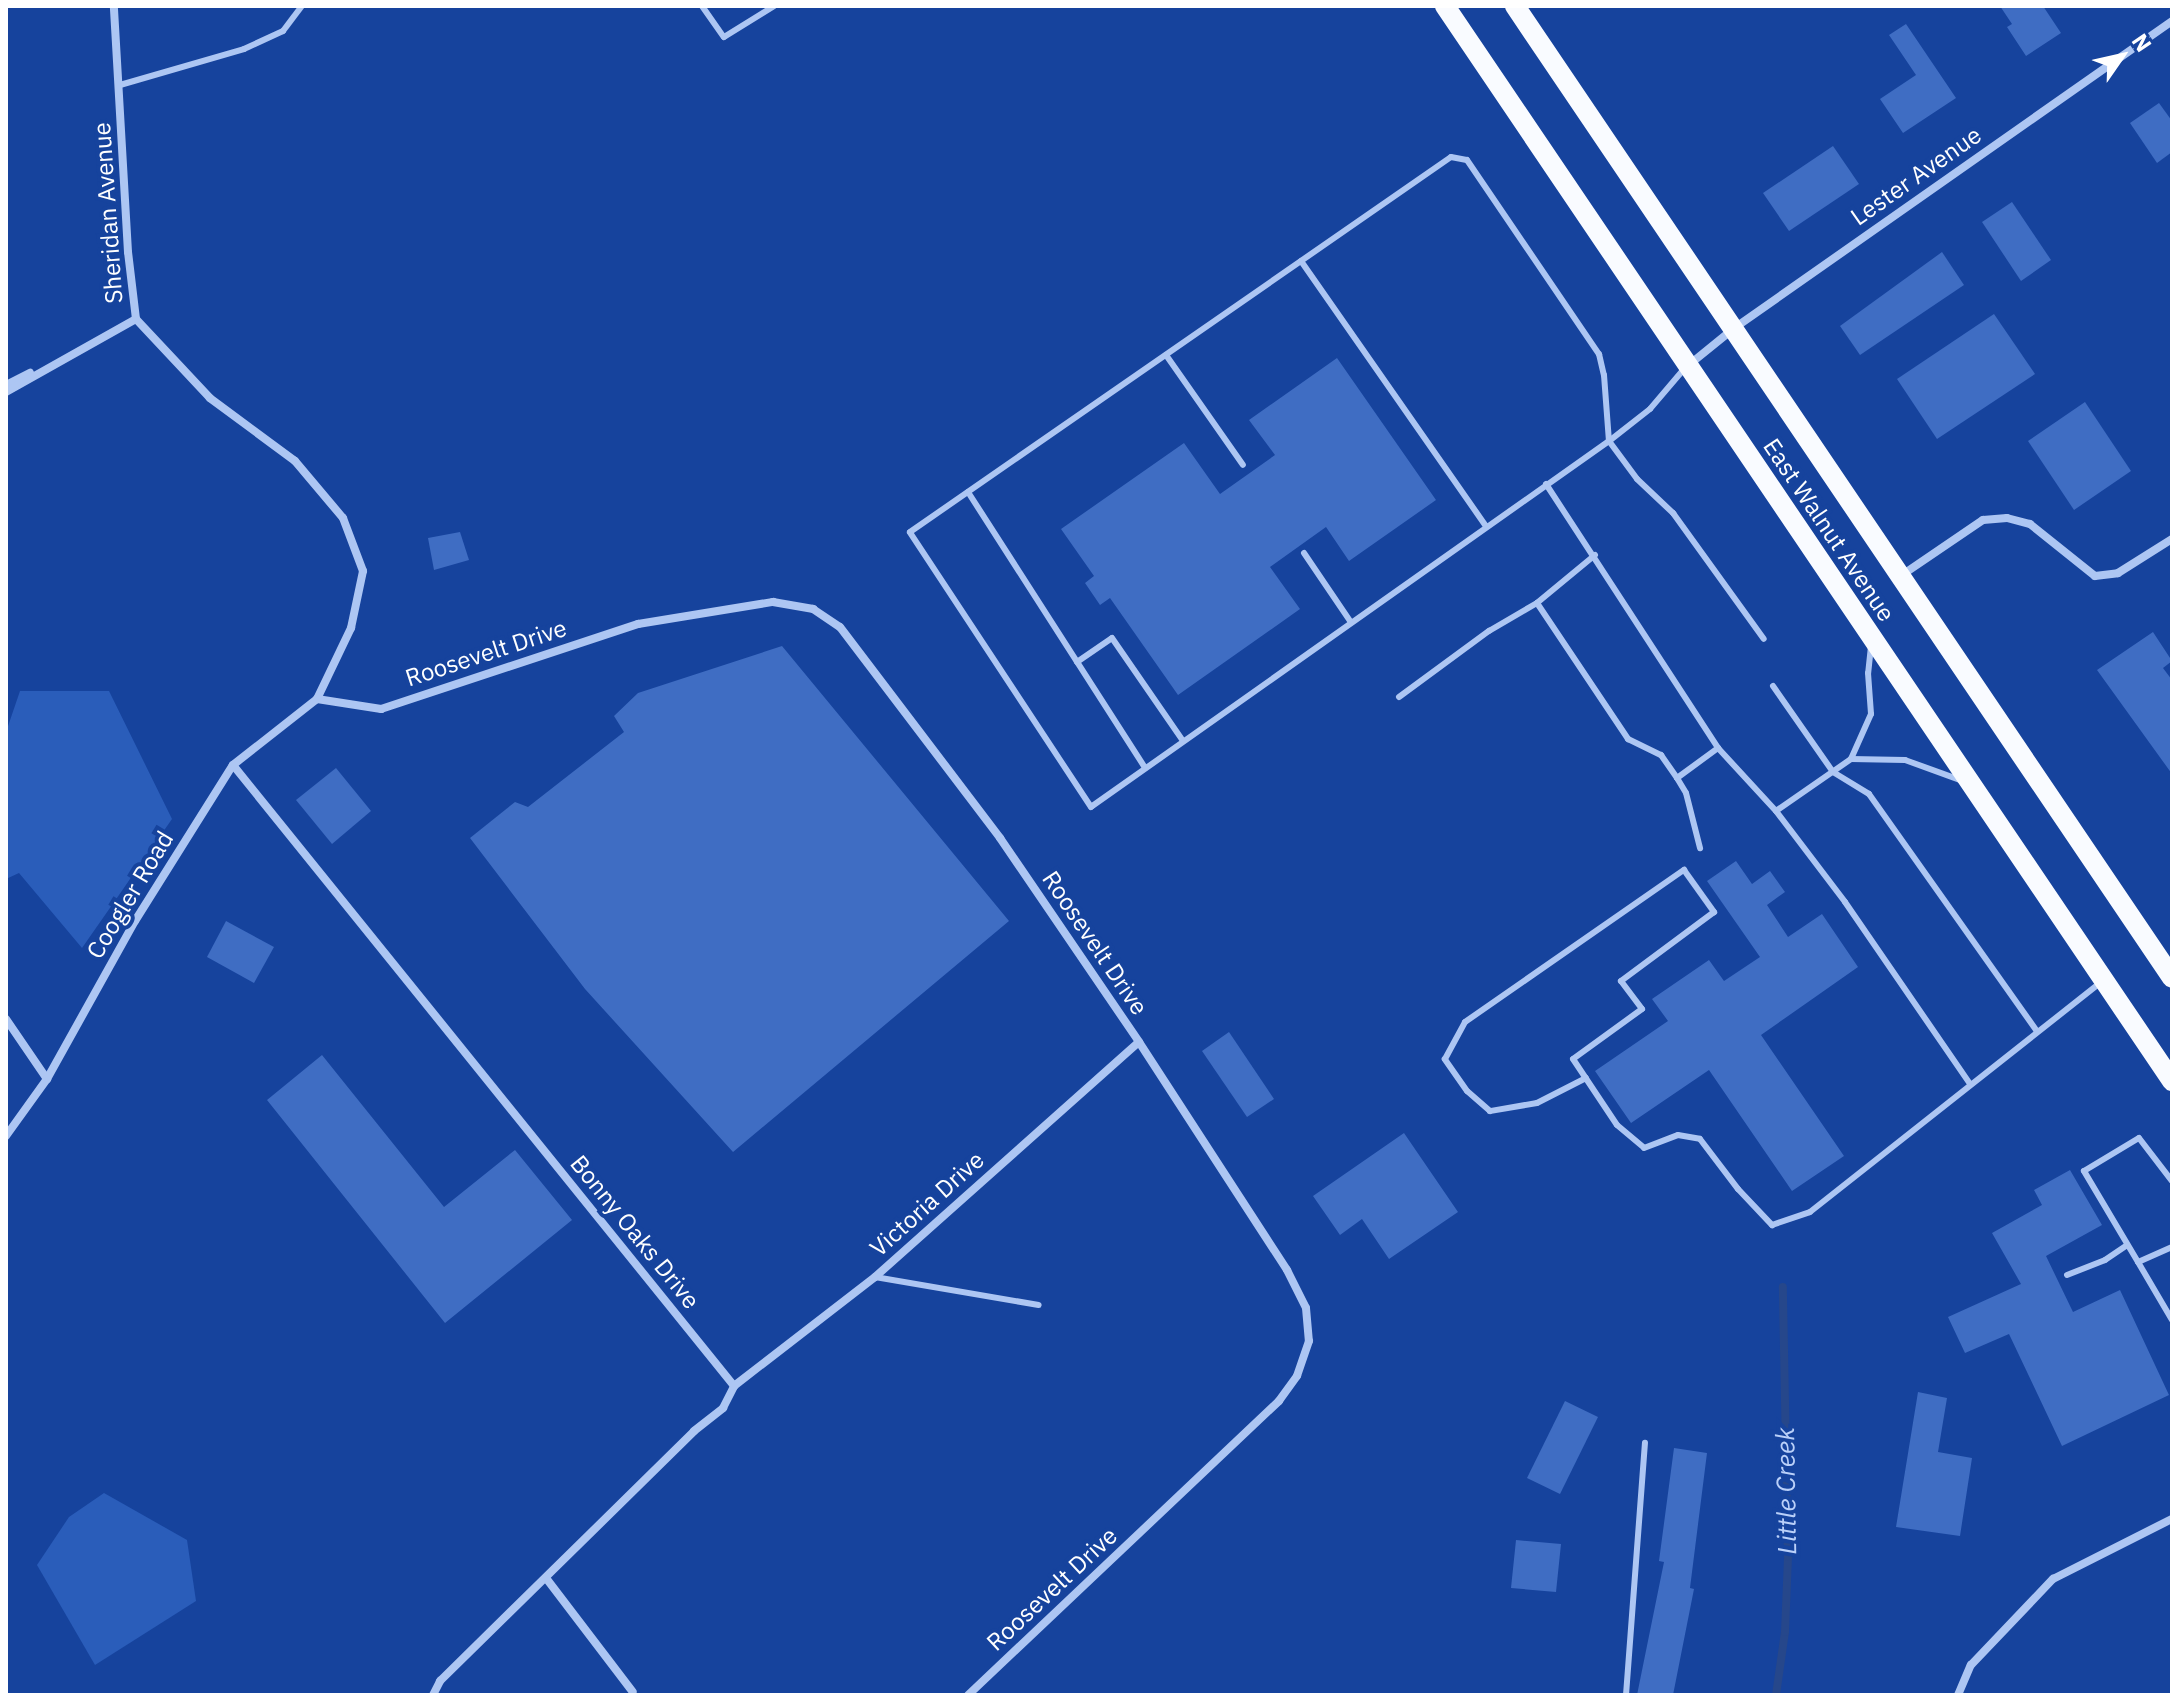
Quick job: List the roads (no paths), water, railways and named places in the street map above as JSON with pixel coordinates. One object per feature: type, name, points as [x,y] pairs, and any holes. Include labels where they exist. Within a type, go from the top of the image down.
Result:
[{"type":"main road","name":"East Walnut Avenue","points":[[1445,6],[1686,367],[2172,1081]]},
{"type":"main road","name":"East Walnut Avenue","points":[[1515,6],[2172,978]]},
{"type":"street","name":"Sheridan Avenue","points":[[114,6],[128,252],[136,319],[210,398],[295,461],[343,518],[363,571],[351,628],[317,699]]},
{"type":"street","name":"Lester Avenue","points":[[1686,367],[1733,329],[2172,21]]},
{"type":"street","points":[[6,385],[136,319]]},
{"type":"street","points":[[6,392],[136,319]]},
{"type":"street","points":[[1901,575],[1983,520],[2007,518],[2030,524],[2095,576],[2118,573],[2172,539]]},
{"type":"street","name":"Roosevelt Drive","points":[[317,699],[381,709],[638,624],[773,602],[813,609],[840,627],[850,639],[1000,838],[1139,1042],[1287,1270],[1306,1308],[1309,1341],[1297,1376],[1279,1401],[968,1695]]},
{"type":"street","name":"Coogler Road","points":[[6,1136],[47,1079],[135,921],[233,765],[317,699]]},
{"type":"street","name":"Bonny Oaks Drive","points":[[233,765],[734,1386]]},
{"type":"street","points":[[6,1019],[47,1079]]},
{"type":"street","name":"Victoria Drive","points":[[734,1386],[875,1277],[1139,1042]]},
{"type":"street","points":[[433,1695],[440,1681],[694,1431],[723,1408],[734,1386]]},
{"type":"street","points":[[1958,1695],[1971,1665],[2053,1579],[2172,1519]]},
{"type":"street","points":[[546,1578],[633,1692]]},
{"type":"lane","points":[[120,85],[244,49],[283,31],[302,6]]},
{"type":"lane","points":[[702,6],[724,37],[774,6]]},
{"type":"lane","points":[[1686,367],[1650,409],[1609,441],[1350,621],[1091,807],[910,532],[1451,157],[1467,160],[1599,354],[1604,375],[1609,441],[1637,479],[1673,513],[1764,639]]},
{"type":"lane","points":[[1301,261],[1486,526]]},
{"type":"lane","points":[[1166,355],[1243,465]]},
{"type":"lane","points":[[1546,484],[1718,748],[1776,811],[1845,902],[1970,1084]]},
{"type":"lane","points":[[968,492],[1145,768]]},
{"type":"lane","points":[[1304,553],[1350,621]]},
{"type":"lane","points":[[1399,697],[1489,631],[1537,603],[1595,555]]},
{"type":"lane","points":[[1537,603],[1628,739],[1661,755],[1677,778],[1686,793],[1700,848]]},
{"type":"lane","points":[[1077,662],[1112,638],[1183,741]]},
{"type":"lane","points":[[1776,811],[1851,759],[1871,714],[1868,673],[1872,639]]},
{"type":"lane","points":[[1773,686],[1833,772],[1869,794],[2037,1031]]},
{"type":"lane","points":[[1677,778],[1718,748]]},
{"type":"lane","points":[[1851,759],[1905,760],[1968,783]]},
{"type":"lane","points":[[1586,1078],[1537,1103],[1490,1111],[1467,1091],[1445,1059],[1465,1022],[1684,870],[1714,912],[1621,981],[1642,1009],[1573,1059],[1586,1078],[1617,1125],[1644,1148],[1678,1135],[1700,1139],[1738,1189],[1772,1225],[1810,1212],[2102,981]]},
{"type":"lane","points":[[2172,1181],[2139,1138],[2084,1171],[2172,1320]]},
{"type":"lane","points":[[2067,1275],[2105,1260],[2126,1246]]},
{"type":"lane","points":[[2138,1262],[2172,1247]]},
{"type":"lane","points":[[875,1277],[1039,1305]]},
{"type":"lane","points":[[1626,1695],[1645,1443]]},
{"type":"waterway","name":"Little Creek","points":[[1776,1695],[1785,1632],[1788,1557],[1783,1287]]}]
